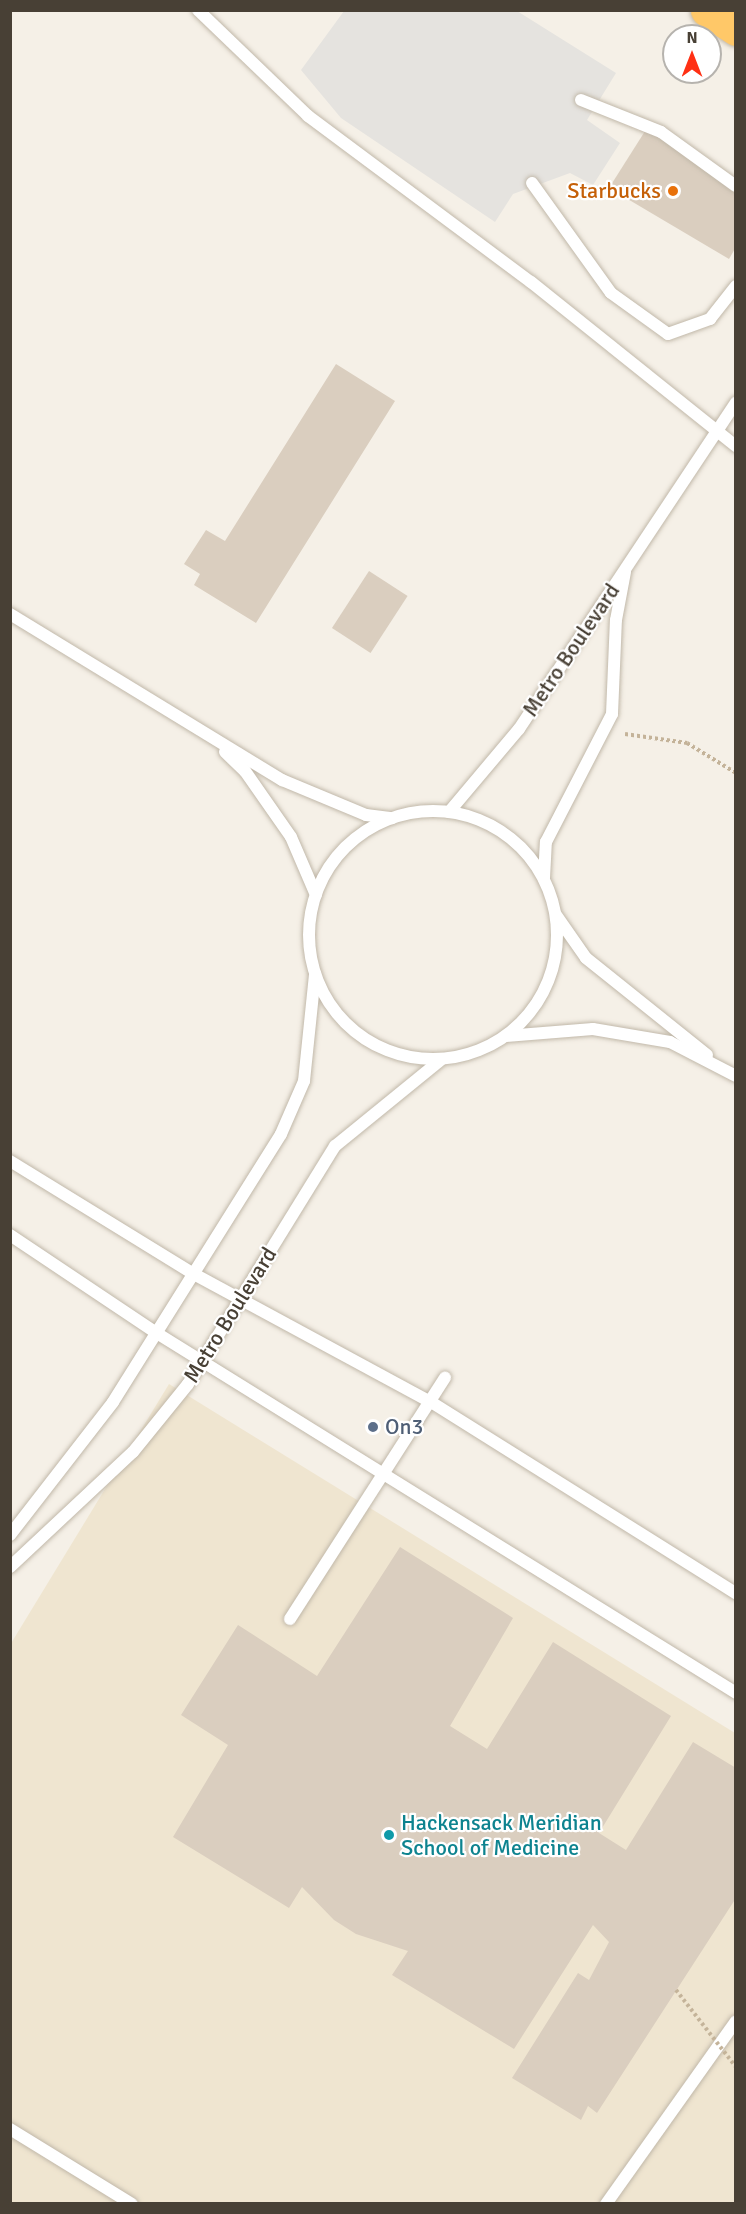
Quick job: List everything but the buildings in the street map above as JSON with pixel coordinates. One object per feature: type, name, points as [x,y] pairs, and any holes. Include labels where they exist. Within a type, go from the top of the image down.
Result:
[{"type":"highway","points":[[707,10],[735,28]]},
{"type":"lane","points":[[198,10],[308,116],[531,282],[714,433],[735,446]]},
{"type":"lane","points":[[580,99],[661,132],[735,186]]},
{"type":"lane","points":[[532,183],[611,293],[668,334],[710,319],[735,286]]},
{"type":"lane","points":[[625,571],[734,401]]},
{"type":"lane","name":"Metro Boulevard","points":[[544,878],[546,842],[612,714],[616,620],[625,571]]},
{"type":"lane","name":"Metro Boulevard","points":[[449,812],[519,729],[625,571]]},
{"type":"lane","points":[[10,614],[208,737],[282,780],[366,815],[396,818]]},
{"type":"lane","points":[[208,737],[245,771],[291,837],[316,895]]},
{"type":"lane","points":[[10,1535],[113,1402],[281,1134],[304,1081],[315,973],[308,925],[316,895],[341,851],[372,826],[396,818],[449,812],[488,823],[520,846],[544,878],[556,915],[586,958],[679,1028],[714,1063]]},
{"type":"lane","points":[[315,973],[330,1006],[360,1037],[398,1055],[441,1060],[482,1050],[518,1027],[544,993],[556,955],[556,915]]},
{"type":"lane","points":[[502,1037],[593,1029],[670,1042],[735,1076]]},
{"type":"lane","name":"Metro Boulevard","points":[[10,1567],[133,1452],[202,1359],[244,1297],[335,1146],[441,1060]]},
{"type":"lane","points":[[10,1161],[192,1273],[244,1297],[431,1402],[735,1593]]},
{"type":"lane","points":[[10,1235],[155,1332],[384,1471],[735,1693]]},
{"type":"lane","points":[[290,1619],[445,1378]]},
{"type":"lane","points":[[606,2204],[735,2021]]},
{"type":"lane","points":[[10,2129],[132,2204]]},
{"type":"path","points":[[604,731],[687,743],[735,773]]},
{"type":"path","points":[[676,1990],[735,2067]]},
{"type":"shaded area","points":[[344,11],[517,11],[616,73],[587,120],[620,143],[593,185],[570,173],[513,194],[495,222],[341,118],[301,70]]},
{"type":"shaded area","points":[[169,1384],[735,1733],[735,2203],[11,2203],[10,1645]]},
{"type":"place","name":"Starbucks","points":[[673,191]]},
{"type":"place","name":"On3","points":[[373,1427]]},
{"type":"place","name":"Hackensack Meridian School of Medicine","points":[[389,1835]]}]
